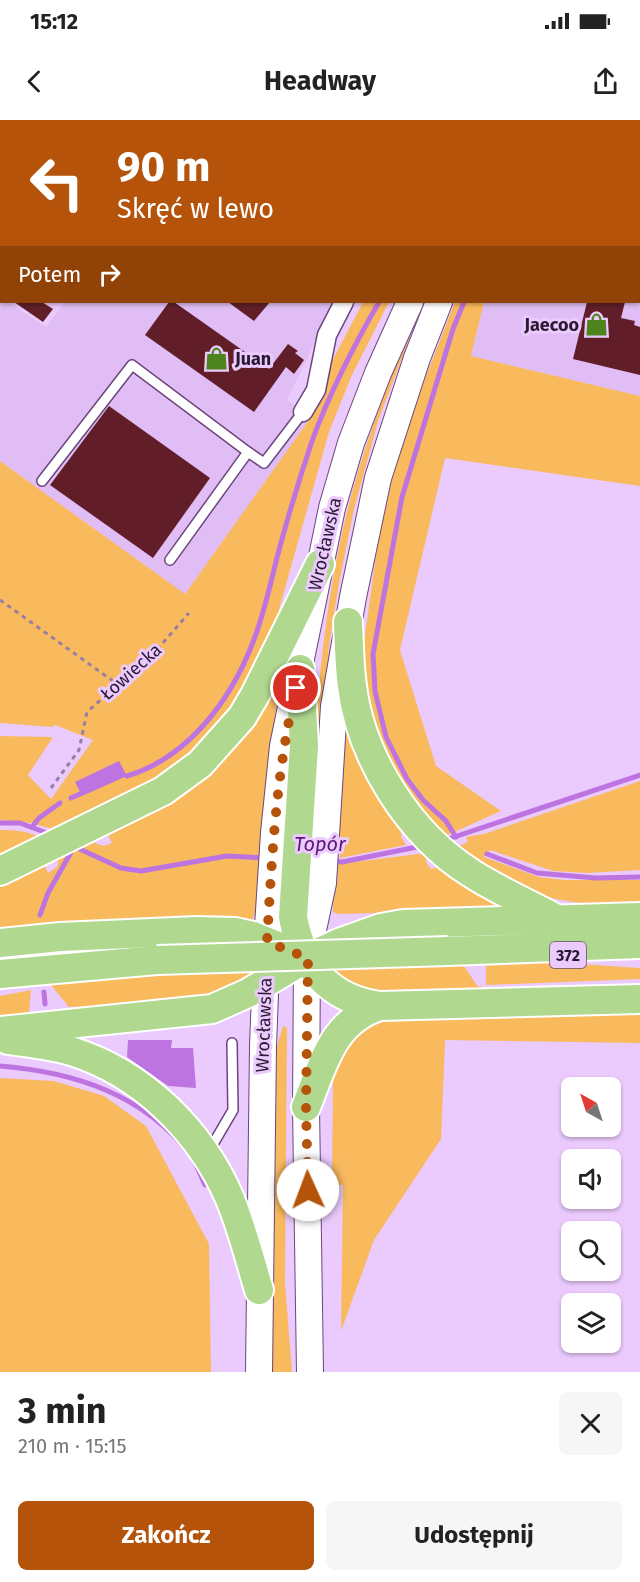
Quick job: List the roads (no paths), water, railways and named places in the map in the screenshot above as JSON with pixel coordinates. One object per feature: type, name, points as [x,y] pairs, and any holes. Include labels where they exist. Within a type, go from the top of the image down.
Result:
[{"type":"main road","name":"Wrocławska","points":[[300,669],[332,508],[351,443],[378,373],[410,303]]},
{"type":"main road","name":"Wrocławska","points":[[310,1372],[306,1107],[308,958],[323,883],[334,706],[348,622],[378,478],[417,358],[439,303]]},
{"type":"main road","points":[[1,871],[163,791],[184,778],[213,752],[235,726],[255,695],[320,564]]},
{"type":"main road","points":[[348,622],[352,687],[364,730],[386,782],[403,810],[432,842],[471,873],[558,920]]},
{"type":"main road","points":[[300,669],[304,746],[286,835],[283,884],[297,936],[314,971],[332,989],[361,1004],[380,1006],[640,999]]},
{"type":"main road","name":"Wrocławska","points":[[259,1372],[267,942],[283,884]]},
{"type":"main road","points":[[0,1031],[212,1009],[230,1003],[266,984],[308,958],[359,935],[392,926],[640,917]]},
{"type":"main road","points":[[0,943],[60,937],[197,931],[235,932],[308,958]]},
{"type":"main road","name":"372","points":[[0,974],[157,960],[640,944]]},
{"type":"main road","name":"372","points":[[497,949],[640,959]]},
{"type":"main road","name":"372","points":[[0,987],[78,967]]},
{"type":"main road","points":[[306,1107],[332,1041],[358,1016],[380,1006]]},
{"type":"main road","points":[[0,1039],[48,1045],[102,1063],[153,1096],[193,1137],[207,1156],[230,1200],[259,1290]]},
{"type":"street","points":[[303,412],[316,390],[327,335],[343,303]]},
{"type":"lane","points":[[42,481],[132,365],[264,464],[303,412]]},
{"type":"lane","points":[[170,560],[248,452]]},
{"type":"lane","points":[[207,1156],[233,1110],[232,1043]]},
{"type":"waterway","points":[[127,776],[169,756],[188,741],[205,724],[233,685],[244,664],[261,619],[312,441],[342,370],[378,303]]},
{"type":"waterway","points":[[456,837],[446,821],[423,800],[407,779],[386,737],[375,691],[373,654],[402,497],[453,329],[464,303]]},
{"type":"waterway","name":"Topór","points":[[445,840],[640,775]]},
{"type":"waterway","points":[[71,798],[80,794]]},
{"type":"waterway","points":[[32,827],[39,818],[60,803]]},
{"type":"waterway","name":"Topór","points":[[0,823],[20,823],[52,835]]},
{"type":"waterway","name":"Topór","points":[[73,846],[121,868],[141,871],[227,856],[264,858]]},
{"type":"waterway","name":"Topór","points":[[331,861],[342,862],[422,846]]},
{"type":"waterway","points":[[40,915],[48,893],[74,847]]},
{"type":"waterway","points":[[487,854],[537,873],[596,878],[640,877]]},
{"type":"waterway","points":[[44,992],[45,1004]]},
{"type":"waterway","points":[[0,1066],[28,1069],[81,1081],[129,1102],[152,1117],[172,1135],[191,1156],[205,1185]]},
{"type":"place","name":"Jaecoo","points":[[597,325]]},
{"type":"place","name":"Juan","points":[[217,359]]}]
